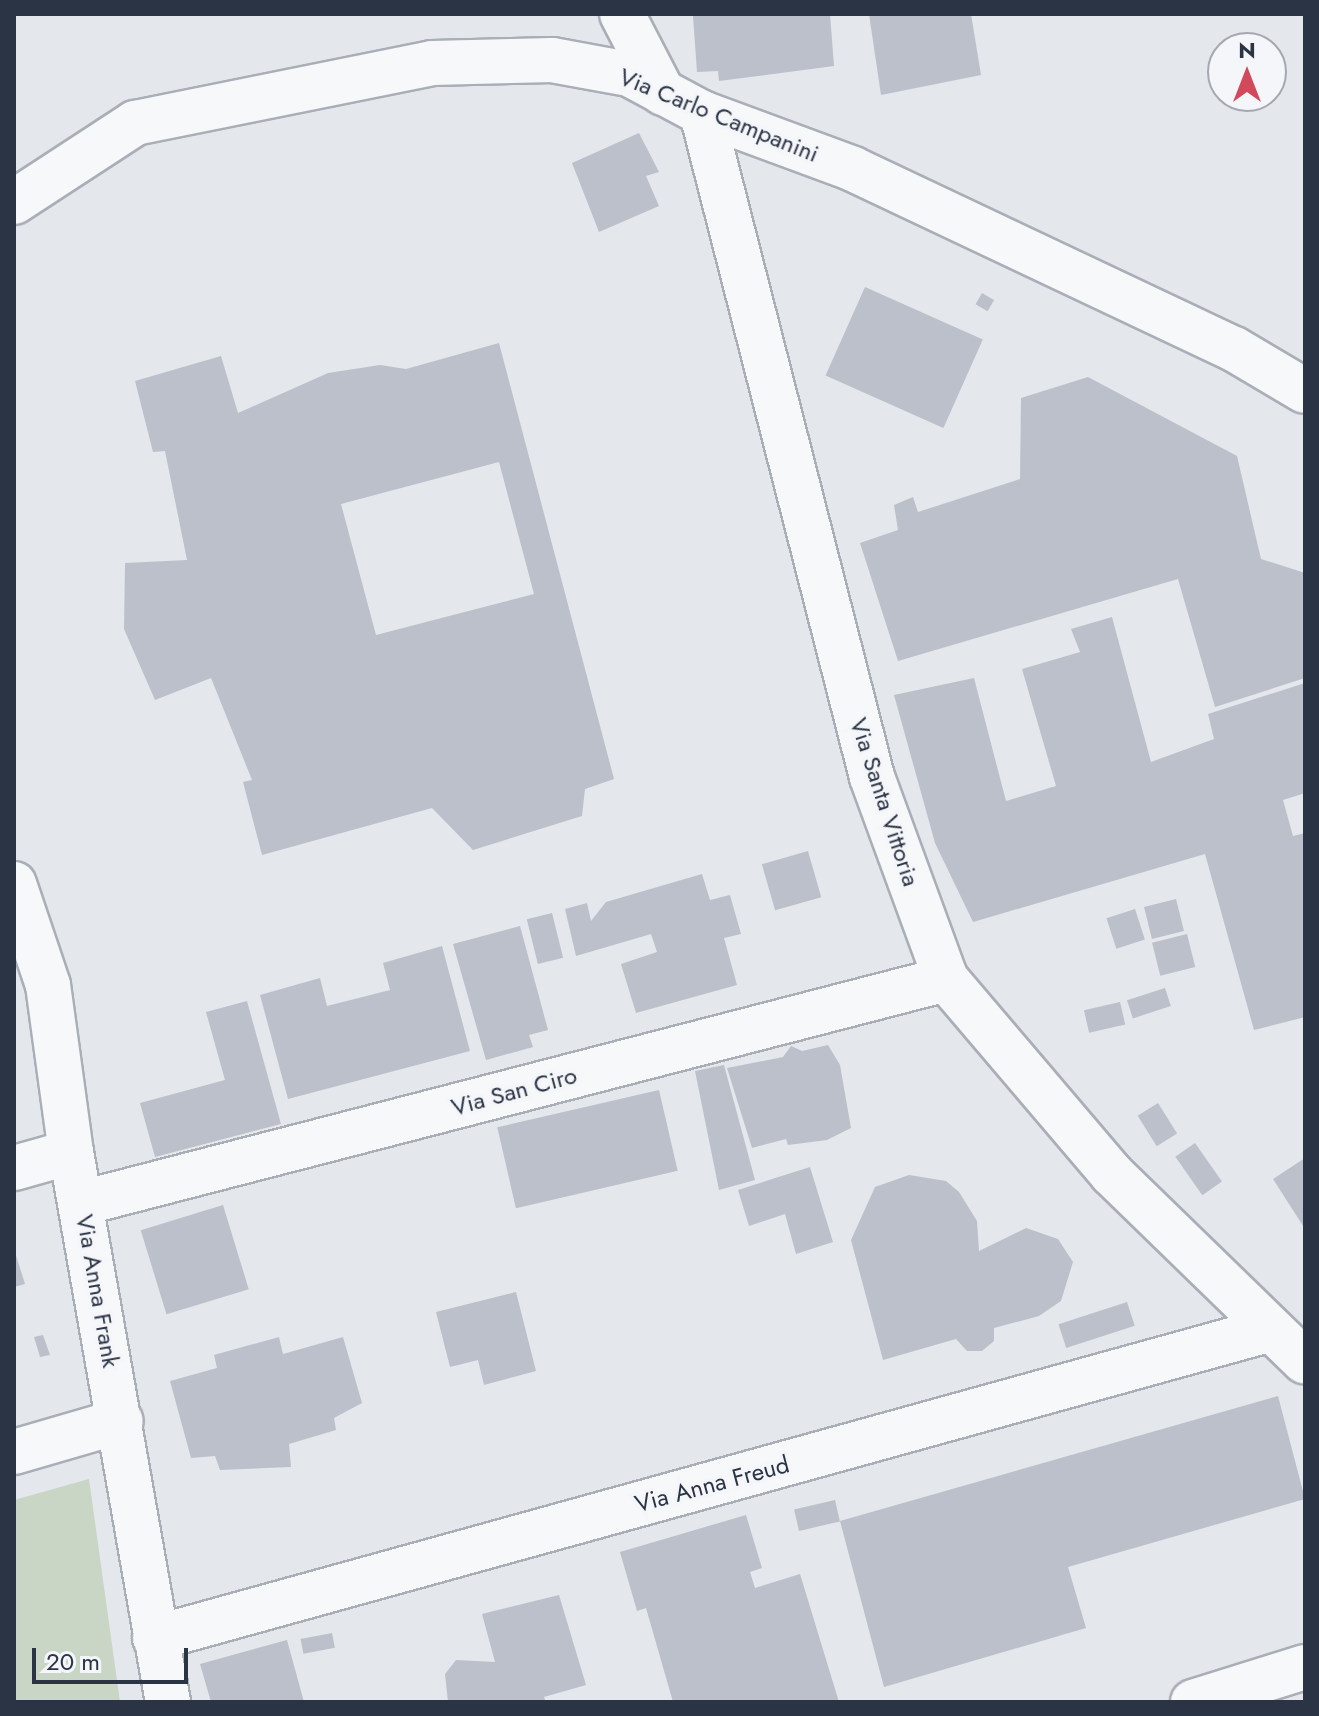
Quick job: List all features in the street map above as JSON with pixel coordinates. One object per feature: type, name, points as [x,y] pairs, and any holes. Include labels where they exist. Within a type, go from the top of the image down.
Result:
[{"type":"street","points":[[622,14],[663,93]]},
{"type":"street","name":"Via Carlo Campanini","points":[[14,202],[135,123],[432,63],[552,60],[629,74],[702,113],[853,169],[1234,349],[1305,391]]},
{"type":"street","name":"Via Santa Vittoria","points":[[702,113],[872,777],[946,979],[1112,1174],[1268,1330],[1305,1362]]},
{"type":"street","name":"Via Anna Frank","points":[[14,884],[48,985],[71,1152],[121,1421],[168,1702]]},
{"type":"street","name":"Via San Ciro","points":[[82,1203],[946,979]]},
{"type":"street","points":[[14,1168],[71,1152]]},
{"type":"street","name":"Via Anna Freud","points":[[155,1638],[1268,1330]]},
{"type":"street","points":[[14,1452],[121,1421]]},
{"type":"street","points":[[1193,1702],[1305,1667]]},
{"type":"green space","points":[[89,1479],[120,1702],[14,1702],[14,1500]]},
{"type":"building","points":[[830,14],[834,66],[719,81],[718,71],[697,72],[693,16]]},
{"type":"building","points":[[869,14],[971,14],[981,75],[881,95]]},
{"type":"building","points":[[639,133],[659,172],[646,176],[659,206],[599,232],[572,163]]},
{"type":"building","points":[[865,287],[983,339],[943,428],[826,376]]},
{"type":"building","points":[[982,293],[994,300],[988,311],[976,304]]},
{"type":"building","points":[[499,343],[614,779],[585,789],[582,816],[473,850],[432,808],[262,855],[243,782],[252,780],[211,678],[155,700],[124,629],[125,563],[187,560],[165,451],[153,452],[135,381],[221,356],[238,413],[328,373],[380,365],[406,369]],"holes":[[[499,462],[534,594],[376,635],[341,504]]]},
{"type":"building","points":[[1088,377],[1237,456],[1261,559],[1305,573],[1305,678],[1215,707],[1178,579],[898,661],[860,543],[898,530],[894,505],[913,497],[918,512],[1020,479],[1021,398]]},
{"type":"building","points":[[1112,617],[1151,762],[1214,739],[1208,714],[1305,683],[1305,793],[1283,800],[1293,836],[1305,833],[1305,1017],[1254,1030],[1205,854],[973,922],[935,843],[894,695],[974,678],[1006,801],[1056,786],[1022,669],[1080,652],[1071,629]]},
{"type":"building","points":[[808,851],[821,897],[775,910],[762,864]]},
{"type":"building","points":[[702,874],[710,900],[730,895],[741,934],[724,938],[737,985],[636,1013],[621,964],[657,952],[651,934],[576,956],[565,909],[587,903],[591,921],[606,902]]},
{"type":"building","points":[[1176,899],[1184,931],[1152,939],[1144,907]]},
{"type":"building","points":[[1135,909],[1145,939],[1116,949],[1106,918]]},
{"type":"building","points":[[552,913],[563,958],[538,964],[527,919]]},
{"type":"building","points":[[520,926],[548,1030],[529,1035],[533,1047],[486,1060],[453,944]]},
{"type":"building","points":[[1187,934],[1195,967],[1160,976],[1152,943]]},
{"type":"building","points":[[442,946],[470,1051],[288,1099],[260,995],[320,978],[327,1006],[390,990],[383,963]]},
{"type":"building","points":[[1165,988],[1171,1006],[1133,1018],[1127,1000]]},
{"type":"building","points":[[247,1001],[281,1124],[155,1157],[140,1103],[225,1080],[206,1012]]},
{"type":"building","points":[[1120,1002],[1125,1024],[1089,1033],[1084,1010]]},
{"type":"building","points":[[828,1045],[840,1065],[851,1128],[827,1140],[788,1145],[786,1139],[752,1148],[727,1068],[783,1057],[791,1046],[802,1051]]},
{"type":"building","points":[[724,1065],[755,1180],[719,1190],[695,1071]]},
{"type":"building","points":[[659,1090],[678,1171],[516,1208],[497,1127]]},
{"type":"building","points":[[1158,1103],[1177,1134],[1157,1146],[1138,1116]]},
{"type":"building","points":[[1195,1143],[1222,1182],[1202,1195],[1175,1157]]},
{"type":"building","points":[[1305,1158],[1305,1229],[1273,1179]]},
{"type":"building","points":[[810,1167],[833,1242],[796,1254],[785,1214],[749,1226],[738,1190]]},
{"type":"building","points":[[909,1175],[946,1181],[959,1192],[977,1221],[979,1251],[1026,1228],[1058,1239],[1073,1262],[1061,1301],[1039,1316],[994,1328],[994,1341],[982,1351],[967,1351],[956,1339],[883,1360],[851,1240],[875,1187]]},
{"type":"building","points":[[223,1205],[249,1289],[166,1314],[141,1230]]},
{"type":"building","points":[[14,1249],[25,1284],[14,1287]]},
{"type":"building","points":[[516,1292],[536,1371],[484,1385],[478,1360],[450,1367],[436,1312]]},
{"type":"building","points":[[1127,1302],[1135,1326],[1066,1348],[1059,1324]]},
{"type":"building","points":[[43,1335],[50,1355],[40,1357],[34,1337]]},
{"type":"building","points":[[279,1337],[283,1354],[343,1337],[362,1403],[334,1418],[336,1430],[289,1444],[291,1467],[220,1470],[215,1456],[191,1458],[170,1381],[217,1368],[214,1355]]},
{"type":"building","points":[[1278,1396],[1305,1499],[1068,1567],[1086,1628],[884,1687],[840,1521]]},
{"type":"building","points":[[835,1500],[840,1521],[799,1531],[794,1509]]},
{"type":"building","points":[[746,1515],[762,1568],[750,1572],[755,1588],[800,1574],[839,1702],[673,1702],[646,1608],[637,1611],[620,1552]]},
{"type":"building","points":[[559,1595],[586,1685],[544,1697],[546,1702],[448,1702],[445,1674],[456,1660],[495,1662],[482,1614]]},
{"type":"building","points":[[332,1633],[335,1648],[303,1654],[301,1639]]},
{"type":"building","points":[[287,1640],[304,1702],[211,1702],[200,1664]]}]
